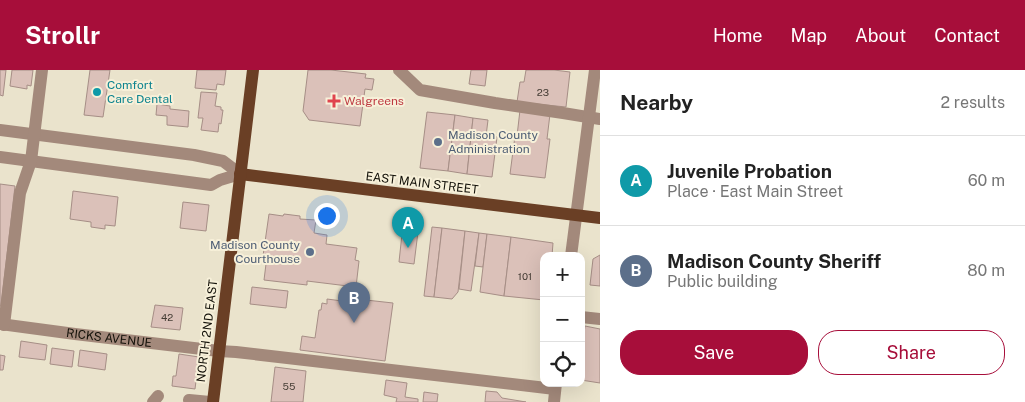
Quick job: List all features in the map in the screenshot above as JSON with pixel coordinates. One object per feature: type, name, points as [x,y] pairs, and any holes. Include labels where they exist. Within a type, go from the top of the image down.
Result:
[{"type":"main road","name":"NORTH 2ND EAST","points":[[211,402],[219,351],[253,70]]},
{"type":"main road","name":"EAST MAIN STREET","points":[[240,174],[600,218]]},
{"type":"street","points":[[2,325],[20,193],[31,161],[42,70]]},
{"type":"street","points":[[399,70],[420,90],[594,118]]},
{"type":"street","points":[[571,252],[576,215],[594,118],[595,70]]},
{"type":"street","name":"EAST MAIN STREET","points":[[0,130],[194,155],[223,161],[240,174]]},
{"type":"street","name":"EAST MAIN STREET","points":[[0,157],[211,185],[240,174]]},
{"type":"street","points":[[585,317],[600,319]]},
{"type":"street","name":"RICKS AVENUE","points":[[2,325],[555,392]]},
{"type":"street","points":[[189,400],[211,402]]},
{"type":"building","points":[[0,70],[6,70],[3,96],[0,95]]},
{"type":"building","points":[[12,70],[33,70],[31,86],[27,85],[27,89],[10,86]]},
{"type":"building","name":"Comfort Care Dental","points":[[90,70],[110,70],[103,117],[84,115]]},
{"type":"building","points":[[197,70],[226,70],[224,85],[217,84],[216,90],[195,88]]},
{"type":"building","name":"Walgreens","points":[[308,70],[331,70],[366,74],[365,78],[374,79],[372,90],[365,89],[360,126],[309,120],[303,111]]},
{"type":"building","points":[[471,70],[487,70],[485,86],[469,84]]},
{"type":"building","points":[[526,70],[570,72],[566,107],[517,102],[520,82],[524,82]]},
{"type":"building","points":[[201,92],[217,93],[215,106],[221,107],[221,110],[223,110],[218,132],[201,130],[203,118],[198,118]]},
{"type":"building","points":[[157,104],[170,106],[170,109],[189,111],[188,127],[167,125],[167,116],[156,115]]},
{"type":"building","points":[[520,110],[550,114],[547,139],[550,139],[545,178],[510,174]]},
{"type":"building","name":"Madison County Administration","points":[[427,112],[455,115],[448,171],[420,168]]},
{"type":"building","points":[[455,115],[473,118],[467,174],[448,171]]},
{"type":"building","points":[[473,118],[488,120],[486,136],[497,137],[492,177],[467,174]]},
{"type":"building","points":[[0,184],[15,186],[1,306],[0,306]]},
{"type":"building","points":[[73,191],[118,197],[115,226],[105,225],[105,229],[91,227],[91,222],[70,219]]},
{"type":"building","points":[[183,202],[209,205],[206,231],[180,228]]},
{"type":"building","name":"Madison County Courthouse","points":[[269,214],[300,216],[300,219],[316,220],[314,233],[327,235],[326,244],[357,248],[355,260],[359,261],[356,287],[307,281],[307,285],[264,280],[267,256],[263,256]]},
{"type":"building","points":[[432,227],[442,228],[434,297],[424,296]]},
{"type":"building","points":[[442,228],[465,231],[458,292],[452,299],[434,297]]},
{"type":"building","points":[[408,231],[418,232],[414,264],[399,262],[402,234],[407,234]]},
{"type":"building","points":[[465,231],[479,233],[471,291],[459,289]]},
{"type":"building","points":[[479,233],[487,234],[483,267],[475,266]]},
{"type":"building","points":[[487,234],[511,237],[504,296],[480,292]]},
{"type":"building","points":[[511,237],[553,243],[552,252],[540,252],[540,300],[504,296]]},
{"type":"building","points":[[600,255],[600,286],[590,285],[593,259]]},
{"type":"building","points":[[252,287],[288,291],[286,308],[250,304]]},
{"type":"building","points":[[327,299],[365,304],[366,300],[393,303],[385,361],[300,350],[302,336],[315,338],[319,310],[321,310],[322,303],[327,304]]},
{"type":"building","points":[[155,305],[183,308],[180,330],[151,327]]},
{"type":"building","points":[[585,326],[600,329],[600,383],[585,381]]},
{"type":"building","points":[[21,341],[47,345],[45,360],[19,357]]},
{"type":"building","points":[[52,348],[74,351],[72,367],[50,364]]},
{"type":"building","points":[[80,350],[107,354],[105,370],[78,366]]},
{"type":"building","points":[[179,354],[199,357],[195,389],[172,386],[173,376],[176,376]]},
{"type":"building","points":[[0,355],[5,356],[3,370],[0,370]]},
{"type":"building","points":[[275,367],[306,371],[303,402],[271,402]]},
{"type":"building","points":[[386,380],[407,383],[405,397],[418,399],[418,402],[396,402],[397,398],[384,395]]},
{"type":"building","points":[[486,391],[497,392],[502,398],[526,402],[485,402]]},
{"type":"building","points":[[424,392],[438,394],[437,402],[423,402]]},
{"type":"place","name":"Comfort Care Dental","points":[[97,92]]},
{"type":"place","name":"Walgreens","points":[[334,101]]},
{"type":"place","name":"Madison County Administration","points":[[438,142]]},
{"type":"place","name":"Juvenile Probation","points":[[408,248]]},
{"type":"place","name":"Madison County Courthouse","points":[[310,252]]},
{"type":"place","name":"Madison County Sheriff","points":[[354,323]]}]
